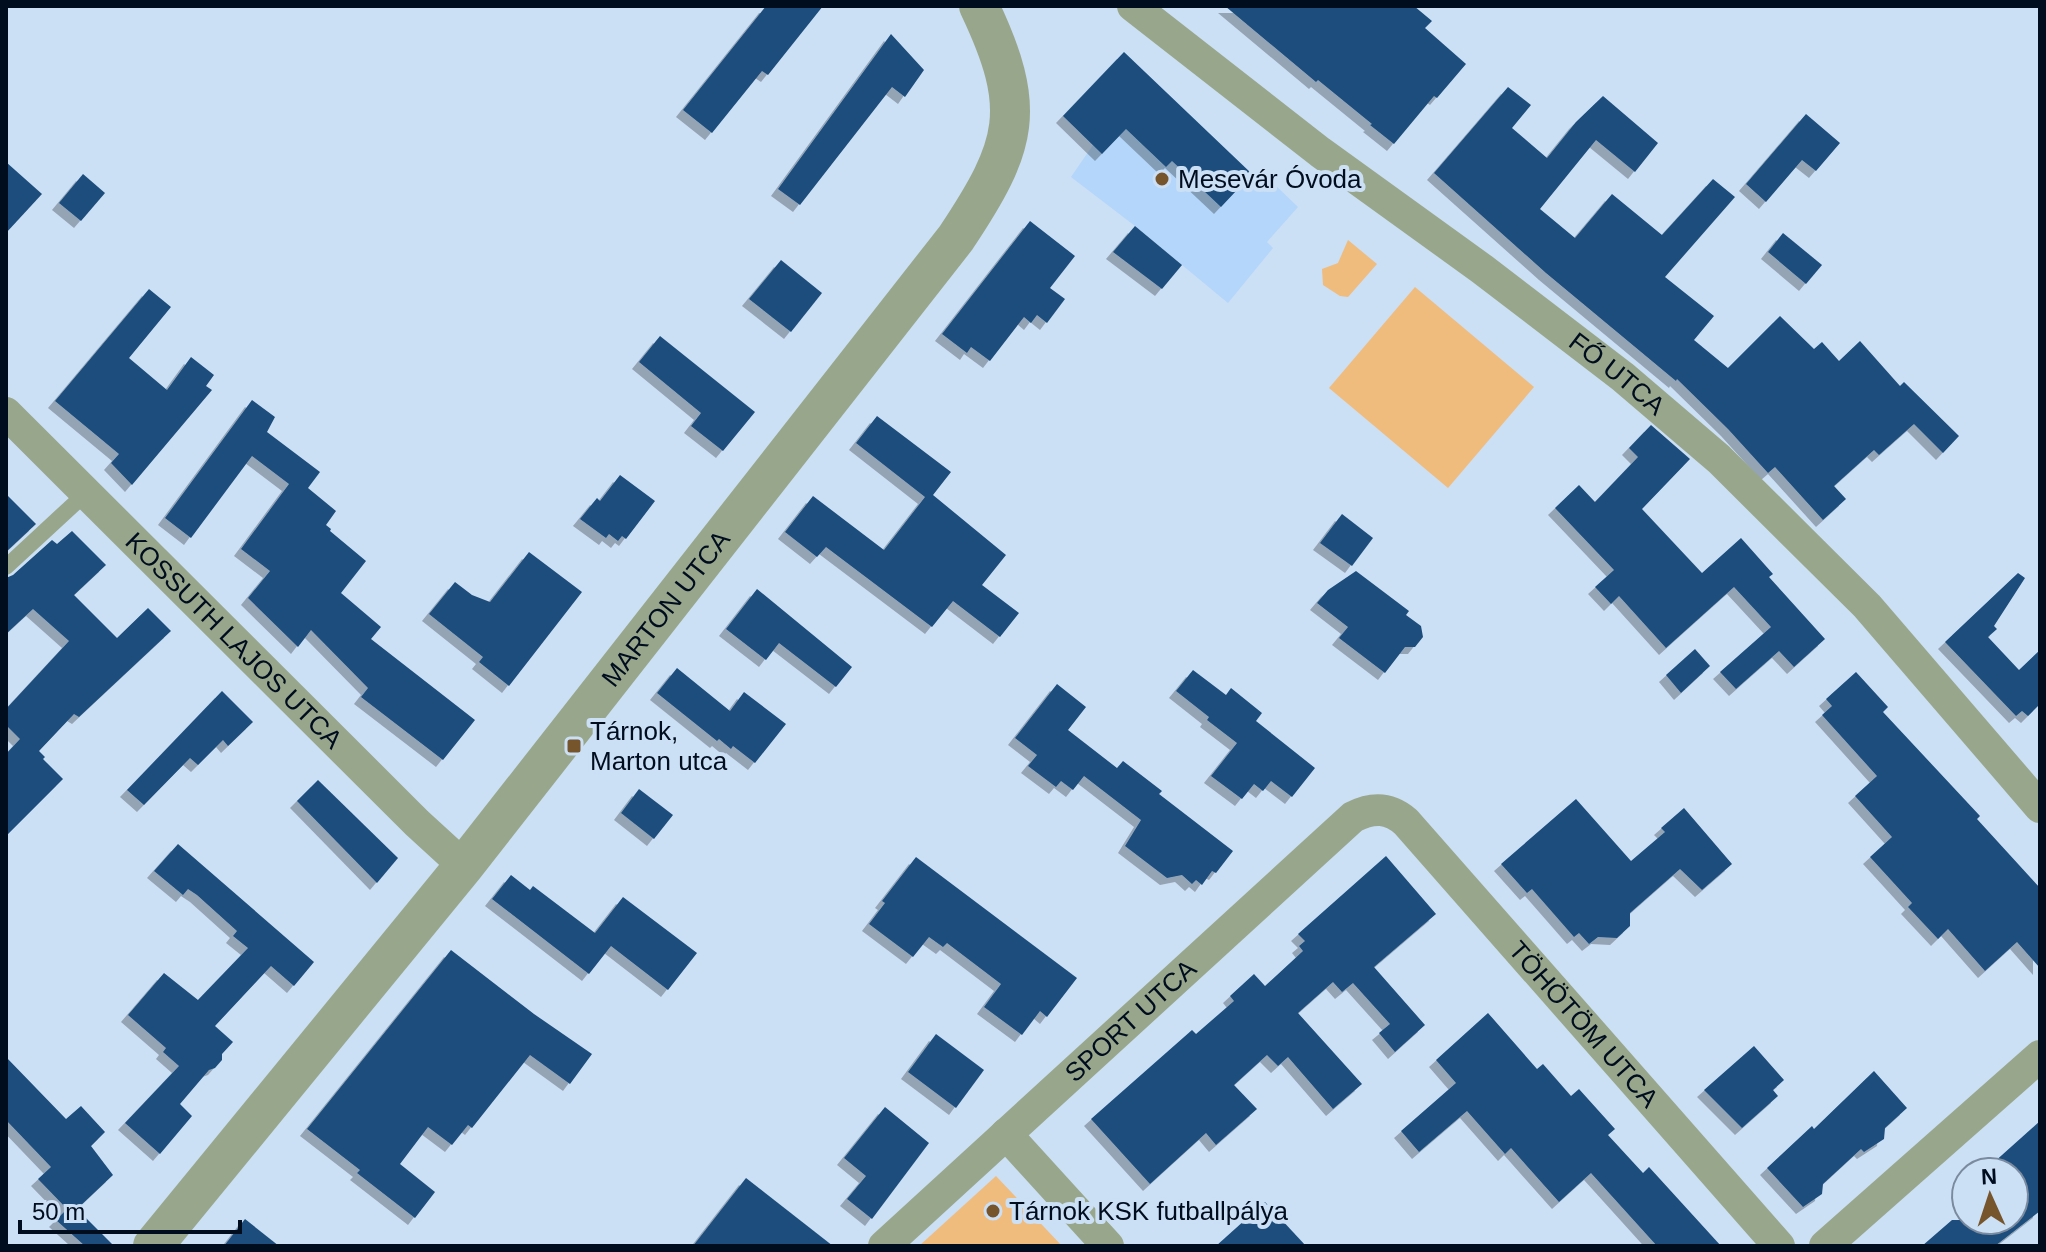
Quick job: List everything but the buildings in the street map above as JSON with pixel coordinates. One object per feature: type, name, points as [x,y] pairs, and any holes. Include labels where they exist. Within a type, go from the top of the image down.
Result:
[{"type":"street","name":"MARTON UTCA","points":[[153,1246],[464,866],[956,238],[986,193],[1002,157],[1011,125],[1010,87],[1000,49],[979,6]]},
{"type":"street","name":"FŐ UTCA","points":[[1133,6],[1320,152],[1482,269],[1623,377],[1719,459],[1867,606],[2040,807]]},
{"type":"street","name":"KOSSUTH LAJOS UTCA","points":[[6,413],[417,823],[464,866]]},
{"type":"street","name":"SPORT UTCA","points":[[884,1246],[1353,817],[1367,810],[1383,809]]},
{"type":"street","name":"TÖHÖTÖM UTCA","points":[[1383,809],[1396,813],[1406,822],[1779,1246]]},
{"type":"street","points":[[1843,1241],[2040,1056]]},
{"type":"street","points":[[1006,1134],[1108,1246]]},
{"type":"lane","points":[[6,567],[86,493]]},
{"type":"shaded area","name":"Mesevár Óvoda","points":[[1124,52],[1252,174],[1250,177],[1265,192],[1273,183],[1298,207],[1267,242],[1273,248],[1228,303],[1071,177],[1093,145],[1063,116]]},
{"type":"shaded area","points":[[1348,240],[1377,264],[1348,297],[1340,296],[1323,285],[1322,269],[1338,263]]},
{"type":"shaded area","points":[[1415,287],[1534,387],[1448,488],[1329,388]]},
{"type":"shaded area","name":"Tárnok KSK futballpálya","points":[[996,1176],[1062,1246],[919,1246]]},
{"type":"place","name":"Mesevár Óvoda","points":[[1162,179]]},
{"type":"place","name":"Tárnok, Marton utca","points":[[574,746]]},
{"type":"place","name":"Tárnok KSK futballpálya","points":[[993,1211]]}]
